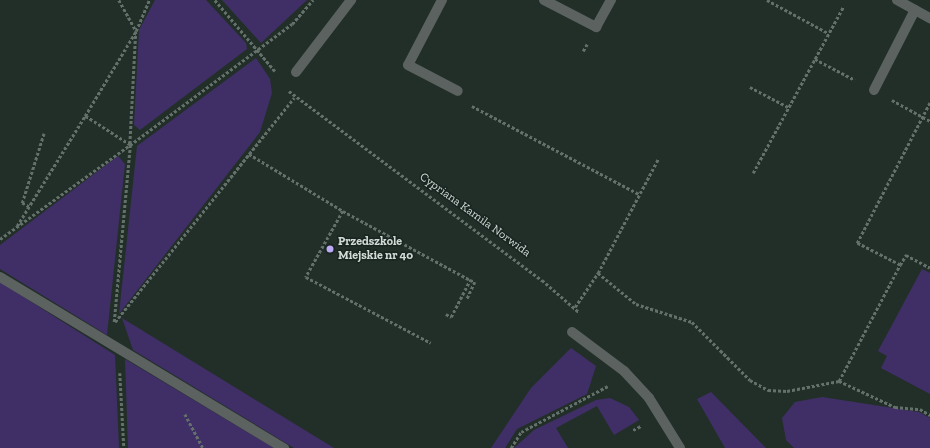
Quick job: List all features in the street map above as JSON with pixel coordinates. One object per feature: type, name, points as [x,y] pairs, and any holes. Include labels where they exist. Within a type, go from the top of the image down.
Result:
[{"type":"street","points":[[296,72],[351,0]]},
{"type":"street","points":[[442,0],[408,66],[458,91]]},
{"type":"street","points":[[544,0],[596,27],[611,0]]},
{"type":"street","points":[[897,0],[930,18]]},
{"type":"street","points":[[874,90],[915,10]]},
{"type":"street","points":[[0,277],[284,448]]},
{"type":"street","points":[[572,332],[624,371],[649,398],[680,448]]},
{"type":"path","points":[[119,0],[136,30],[130,145],[114,323],[118,349],[124,448]]},
{"type":"path","points":[[15,228],[85,116],[136,30],[149,0]]},
{"type":"path","points":[[214,0],[259,48],[276,73]]},
{"type":"path","points":[[0,239],[130,145],[292,24],[313,0]]},
{"type":"path","points":[[769,1],[828,33]]},
{"type":"path","points":[[753,173],[790,108],[828,33],[843,7]]},
{"type":"path","points":[[815,59],[833,69]]},
{"type":"path","name":"Cypriana Kamila Norwida","points":[[285,86],[294,98],[575,307],[584,318]]},
{"type":"path","points":[[750,87],[790,108]]},
{"type":"path","points":[[458,91],[461,100],[639,194]]},
{"type":"path","points":[[114,323],[294,98]]},
{"type":"path","points":[[900,265],[857,243],[930,102]]},
{"type":"path","points":[[85,116],[130,145]]},
{"type":"path","points":[[923,116],[930,121]]},
{"type":"path","points":[[29,207],[22,203],[44,133]]},
{"type":"path","points":[[249,154],[343,211],[475,282],[467,299]]},
{"type":"path","points":[[575,307],[598,273],[658,159]]},
{"type":"path","points":[[343,211],[306,277],[431,343]]},
{"type":"path","points":[[838,381],[906,256],[930,268]]},
{"type":"path","points":[[598,273],[636,304],[692,322],[750,380],[768,390],[794,390],[838,381],[895,407],[920,409],[930,415]]},
{"type":"path","points":[[446,314],[451,317],[470,280]]},
{"type":"path","points":[[510,448],[521,432],[608,386],[624,371]]},
{"type":"shaded area","points":[[155,0],[206,0],[246,43],[247,49],[140,130],[134,125],[139,30]]},
{"type":"shaded area","points":[[222,0],[307,0],[261,43]]},
{"type":"shaded area","points":[[256,58],[270,79],[272,93],[260,132],[119,314],[137,146]]},
{"type":"shaded area","points":[[118,156],[125,164],[107,335],[0,269],[0,245]]},
{"type":"shaded area","points":[[922,269],[930,273],[930,394],[881,368],[887,356],[878,351]]},
{"type":"shaded area","points":[[0,282],[115,355],[119,448],[0,448]]},
{"type":"shaded area","points":[[122,318],[334,448],[294,448],[133,350]]},
{"type":"shaded area","points":[[571,348],[596,366],[587,394],[517,429],[505,448],[491,448],[531,388]]},
{"type":"shaded area","points":[[125,359],[274,448],[128,448]]},
{"type":"shaded area","points":[[711,392],[766,448],[725,448],[697,399]]},
{"type":"shaded area","points":[[822,397],[919,412],[930,418],[930,448],[794,448],[786,440],[782,418],[795,402]]},
{"type":"shaded area","points":[[610,398],[629,407],[639,420],[614,435],[597,406],[556,428],[568,448],[514,448],[534,430],[596,400]]},
{"type":"place","name":"Przedszkole Miejskie nr 40","points":[[330,249]]}]
